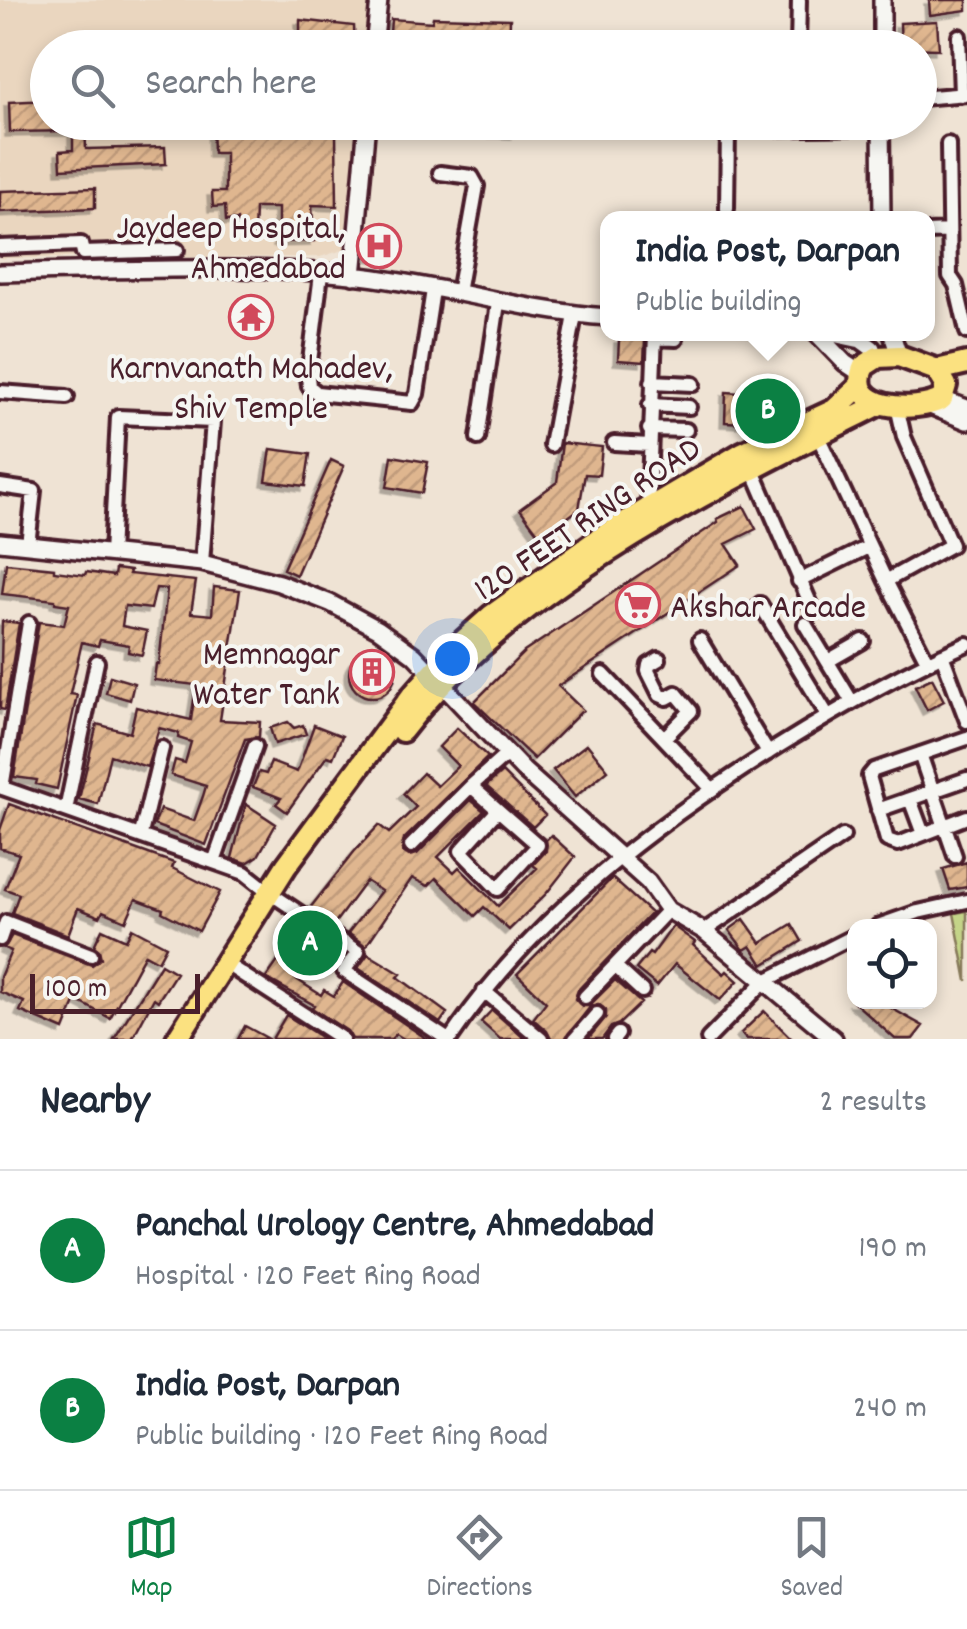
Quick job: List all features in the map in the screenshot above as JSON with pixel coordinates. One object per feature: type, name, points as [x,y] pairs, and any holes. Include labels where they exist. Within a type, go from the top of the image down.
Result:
[{"type":"main road","points":[[944,388],[899,356],[878,357],[861,366],[866,395],[888,406],[944,388],[967,363]]},
{"type":"main road","name":"120 FEET RING ROAD","points":[[178,1039],[274,896],[405,726],[436,679],[491,616],[648,508],[742,454],[834,410],[861,366]]},
{"type":"main road","name":"120 FEET RING ROAD","points":[[436,679],[588,567],[706,492],[888,406]]},
{"type":"main road","name":"120 FEET RING ROAD","points":[[193,1039],[274,896]]},
{"type":"street","points":[[376,30],[378,0]]},
{"type":"street","points":[[798,30],[799,0]]},
{"type":"street","points":[[882,0],[882,30]]},
{"type":"street","points":[[937,97],[964,95],[959,36]]},
{"type":"street","points":[[353,276],[365,140]]},
{"type":"street","points":[[727,209],[728,140]]},
{"type":"street","points":[[881,140],[882,211]]},
{"type":"street","points":[[948,144],[950,276],[956,284],[967,332]]},
{"type":"street","points":[[440,173],[472,177],[477,186],[458,293]]},
{"type":"street","points":[[935,232],[949,232]]},
{"type":"street","points":[[0,247],[81,244],[83,252],[177,250]]},
{"type":"street","points":[[0,273],[228,268],[353,276],[498,303],[600,316]]},
{"type":"street","points":[[322,274],[308,377],[309,386],[317,393],[412,403],[417,394],[434,290]]},
{"type":"street","points":[[478,438],[498,303]]},
{"type":"street","points":[[550,445],[575,314]]},
{"type":"street","points":[[648,508],[655,341]]},
{"type":"street","points":[[827,341],[861,366]]},
{"type":"street","points":[[894,341],[899,356]]},
{"type":"street","points":[[652,382],[693,384]]},
{"type":"street","points":[[944,388],[967,408]]},
{"type":"street","points":[[944,388],[967,421]]},
{"type":"street","points":[[0,392],[67,397]]},
{"type":"street","points":[[650,406],[689,407]]},
{"type":"street","points":[[886,582],[951,544],[888,406]]},
{"type":"street","points":[[111,554],[118,417],[213,421],[202,563]]},
{"type":"street","points":[[650,429],[686,430]]},
{"type":"street","points":[[818,436],[868,547],[927,661]]},
{"type":"street","points":[[614,444],[649,445]]},
{"type":"street","points":[[752,468],[828,661],[852,702]]},
{"type":"street","points":[[0,486],[34,491],[28,544]]},
{"type":"street","points":[[0,542],[202,563],[278,582],[378,628],[414,655],[507,754],[648,882],[668,910],[704,931],[832,1038]]},
{"type":"street","points":[[799,581],[868,547]]},
{"type":"street","points":[[760,604],[828,716]]},
{"type":"street","points":[[29,623],[1,787],[245,873],[358,952],[344,971],[448,1039],[484,991],[543,927],[618,856],[712,789],[828,716],[927,661],[967,644]]},
{"type":"street","points":[[700,640],[768,753]]},
{"type":"street","points":[[828,661],[862,640]]},
{"type":"street","points":[[942,655],[967,721]]},
{"type":"street","points":[[659,659],[649,665],[648,672],[660,695],[666,698],[676,693],[691,711],[664,738]]},
{"type":"street","points":[[66,810],[97,662]]},
{"type":"street","points":[[603,674],[712,789]]},
{"type":"street","points":[[967,738],[874,770],[869,776],[888,840],[898,844],[967,817]]},
{"type":"street","points":[[214,862],[255,746]]},
{"type":"street","points":[[141,834],[162,748]]},
{"type":"street","points":[[411,846],[507,754]]},
{"type":"street","points":[[920,754],[955,856]]},
{"type":"street","points":[[878,810],[967,779]]},
{"type":"street","points":[[472,786],[538,845],[498,889],[461,851],[498,810]]},
{"type":"street","points":[[910,799],[923,834]]},
{"type":"street","points":[[704,931],[843,836]]},
{"type":"street","points":[[898,919],[967,901]]},
{"type":"street","points":[[585,997],[668,910]]},
{"type":"street","points":[[0,938],[6,922],[92,955]]},
{"type":"street","points":[[708,1039],[765,981],[847,940]]},
{"type":"street","points":[[616,967],[642,991]]},
{"type":"street","points":[[234,969],[342,1039]]},
{"type":"street","points":[[484,991],[541,1039]]},
{"type":"street","points":[[575,1039],[597,1014]]},
{"type":"shaded area","points":[[0,0],[368,0],[366,30],[30,30],[30,140],[358,140],[346,249],[320,257],[0,258]]},
{"type":"green space","points":[[967,911],[967,981],[954,913]]},
{"type":"building","points":[[929,0],[967,0],[967,10],[930,15]]},
{"type":"building","points":[[433,17],[510,19],[510,30],[390,30],[391,19],[432,22]]},
{"type":"building","points":[[300,20],[354,26],[354,30],[300,30]]},
{"type":"building","points":[[937,21],[939,49],[937,30],[900,30],[900,23]]},
{"type":"building","points":[[30,101],[30,132],[10,132],[9,102]]},
{"type":"building","points":[[73,140],[86,140],[86,149],[165,147],[166,164],[61,169],[60,151],[73,150]]},
{"type":"building","points":[[213,140],[336,140],[337,206],[312,205],[314,241],[278,242],[278,208],[255,208],[254,235],[238,236],[237,220],[226,221],[225,206],[213,207],[212,192],[225,192],[225,153],[213,153]]},
{"type":"building","points":[[95,188],[95,208],[0,212],[0,191]]},
{"type":"building","points":[[369,237],[388,241],[384,259],[366,255]]},
{"type":"building","points":[[619,341],[645,341],[644,362],[618,360]]},
{"type":"building","points":[[726,392],[755,394],[754,415],[745,423],[725,422]]},
{"type":"building","points":[[562,443],[602,447],[599,475],[585,474],[579,509],[541,537],[520,509],[557,482]]},
{"type":"building","points":[[271,449],[310,454],[305,486],[266,481]]},
{"type":"building","points":[[392,456],[428,462],[422,493],[387,487]]},
{"type":"building","points":[[331,460],[344,466],[296,575],[283,569]]},
{"type":"building","points":[[744,506],[756,529],[726,544],[740,565],[558,686],[583,710],[534,759],[474,702],[524,652],[718,522],[717,519]]},
{"type":"building","points":[[6,563],[85,575],[86,572],[114,576],[115,569],[196,581],[191,613],[212,615],[214,587],[240,590],[220,720],[260,722],[259,737],[245,739],[206,845],[154,825],[160,809],[194,821],[206,786],[171,775],[175,760],[185,763],[191,742],[178,738],[179,733],[159,728],[147,767],[110,755],[98,804],[79,799],[97,724],[130,733],[136,707],[191,720],[196,685],[154,680],[167,589],[156,588],[151,609],[125,606],[122,626],[147,631],[142,655],[128,652],[129,645],[100,640],[98,646],[82,642],[70,694],[77,695],[57,789],[36,784],[37,780],[14,777],[39,622],[64,625],[69,605],[2,594]]},
{"type":"building","points":[[2,621],[19,623],[5,710],[0,709]]},
{"type":"building","name":"Memnagar Water Tank","points":[[372,651],[388,658],[395,674],[388,690],[372,697],[356,690],[349,674],[356,658]]},
{"type":"building","points":[[110,676],[134,683],[130,700],[106,693]]},
{"type":"building","points":[[932,678],[944,701],[927,710],[915,686]]},
{"type":"building","points":[[288,722],[294,728],[303,725],[306,734],[275,744],[270,728]]},
{"type":"building","points":[[314,725],[342,736],[333,758],[327,756],[287,812],[276,804],[281,798],[253,787],[259,772],[266,774],[271,762],[297,772]]},
{"type":"building","points":[[457,728],[488,757],[404,839],[403,852],[409,856],[417,854],[471,800],[484,811],[438,857],[454,872],[459,867],[498,906],[537,868],[533,865],[546,851],[546,840],[551,835],[575,857],[546,894],[509,930],[484,907],[475,916],[436,878],[428,886],[412,878],[366,946],[348,933],[381,891],[366,881],[334,924],[310,908],[379,825],[389,833],[416,807],[403,794],[423,773],[437,786],[458,766],[439,747]]},
{"type":"building","points":[[587,744],[608,770],[575,797],[553,770]]},
{"type":"building","points":[[502,772],[545,815],[533,827],[486,786]]},
{"type":"building","points":[[9,804],[174,863],[172,868],[220,892],[199,931],[162,912],[163,909],[136,899],[126,921],[103,911],[100,917],[78,908],[68,935],[12,913],[19,894],[5,889],[19,854],[0,848],[0,830]]},
{"type":"building","points":[[246,804],[276,824],[258,856],[247,863],[232,858]]},
{"type":"building","points":[[967,862],[967,887],[950,890],[943,869]]},
{"type":"building","points":[[612,878],[651,913],[578,990],[575,999],[582,1006],[589,1006],[615,980],[641,1003],[602,1039],[588,1039],[606,1017],[606,1010],[598,1004],[590,1007],[565,1039],[551,1039],[533,1019],[546,1002],[517,974]]},
{"type":"building","points":[[744,919],[761,943],[792,924],[802,941],[763,965],[751,946],[744,950],[729,930]]},
{"type":"building","points":[[302,926],[322,940],[296,979],[321,995],[324,990],[334,996],[343,982],[427,1039],[404,1039],[396,1034],[391,1039],[352,1039],[347,1031],[312,1008],[314,1005],[266,978],[286,950],[290,953]]},
{"type":"building","points":[[673,926],[695,942],[693,945],[724,974],[727,971],[738,981],[720,1000],[675,964],[657,986],[636,969]]},
{"type":"building","points":[[132,928],[166,946],[158,961],[145,954],[110,1018],[76,1000],[64,1030],[20,1011],[24,1002],[0,992],[0,977],[11,951],[4,948],[12,935],[92,965],[101,958],[94,946],[102,929],[126,940]]},
{"type":"building","points":[[368,954],[401,974],[398,977],[447,1013],[440,1023],[358,968]]},
{"type":"building","points":[[161,964],[176,973],[158,1001],[154,998],[132,1039],[114,1039]]},
{"type":"building","points":[[862,1009],[893,1009],[923,1026],[913,1039],[895,1039]]},
{"type":"building","points":[[492,1010],[525,1039],[500,1039],[481,1022]]},
{"type":"building","points":[[764,1011],[792,1039],[747,1039],[741,1033]]},
{"type":"building","points":[[286,1015],[324,1039],[272,1039]]},
{"type":"building","points":[[245,1026],[269,1039],[238,1039]]},
{"type":"place","name":"Jaydeep Hospital, Ahmedabad","points":[[379,246]]},
{"type":"place","name":"Karnvanath Mahadev, Shiv Temple","points":[[251,317]]},
{"type":"place","name":"India Post, Darpan","points":[[768,411]]},
{"type":"place","name":"Akshar Arcade","points":[[638,605]]},
{"type":"place","name":"Memnagar Water Tank","points":[[372,672]]},
{"type":"place","name":"Panchal Urology Centre, Ahmedabad","points":[[310,943]]}]
